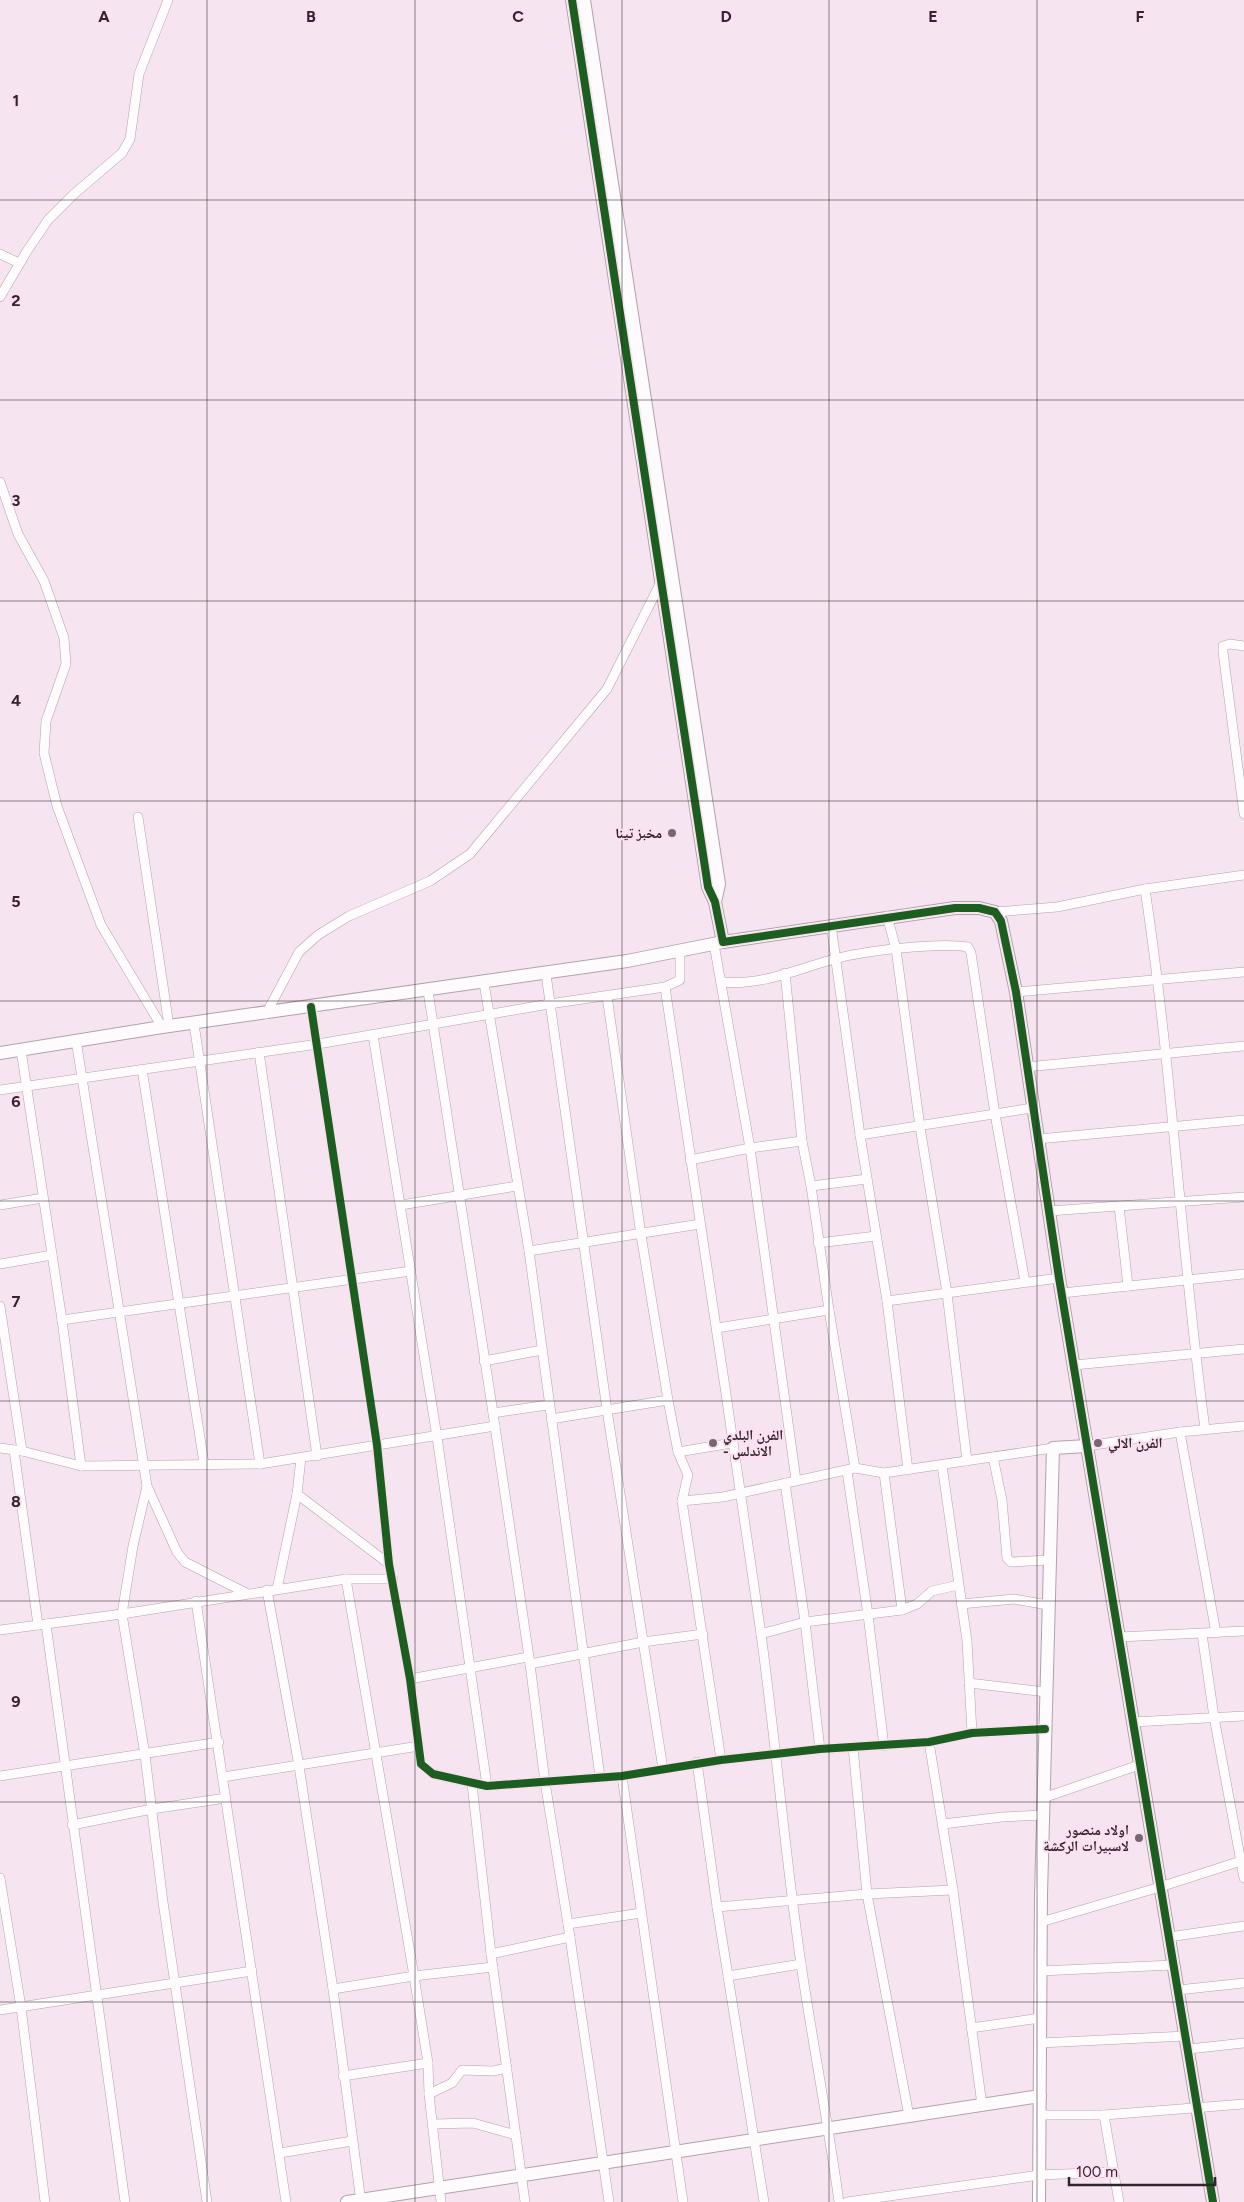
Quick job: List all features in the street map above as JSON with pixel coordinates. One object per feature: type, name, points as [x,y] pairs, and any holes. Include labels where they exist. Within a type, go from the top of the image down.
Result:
[{"type":"street","points":[[0,297],[48,220],[74,194],[110,164],[126,146],[130,138],[139,74],[168,0]]},
{"type":"street","points":[[572,0],[708,887],[715,902]]},
{"type":"street","points":[[584,0],[718,874],[719,884],[715,902],[722,982],[750,1148],[775,1317],[796,1480]]},
{"type":"street","points":[[0,254],[19,264]]},
{"type":"street","points":[[0,482],[18,534],[44,581],[64,638],[66,664],[46,721],[44,753],[57,806],[101,924],[166,1027]]},
{"type":"street","points":[[266,1014],[299,952],[318,935],[350,916],[430,881],[470,854],[607,689],[661,581]]},
{"type":"street","points":[[1244,646],[1230,644],[1223,646],[1223,652],[1244,814]]},
{"type":"street","points":[[138,817],[166,1027]]},
{"type":"street","points":[[0,1052],[546,974],[719,943],[887,916],[955,908],[979,908],[995,912],[1056,907],[1145,889],[1244,875]]},
{"type":"street","points":[[1145,889],[1158,979],[1181,1203],[1186,1280],[1204,1430]]},
{"type":"street","points":[[995,912],[1001,921],[1004,932],[1016,992],[1059,1278],[1139,1765],[1199,2108],[1213,2202]]},
{"type":"street","points":[[887,916],[896,949],[920,1126],[947,1293],[967,1461]]},
{"type":"street","points":[[831,924],[860,1135],[887,1301],[908,1470]]},
{"type":"street","points":[[722,982],[755,982],[836,958],[896,949],[968,947],[971,953],[1024,1282]]},
{"type":"street","points":[[0,1090],[318,1044],[432,1026],[549,1004],[665,987],[680,980],[680,951]]},
{"type":"street","points":[[1016,992],[1244,972]]},
{"type":"street","points":[[784,973],[802,1141],[811,1186],[851,1469],[884,1746]]},
{"type":"street","points":[[546,974],[608,1410],[663,1769]]},
{"type":"street","points":[[484,983],[488,1016],[529,1251],[548,1405],[600,1777]]},
{"type":"street","points":[[665,987],[761,1634],[801,1964],[829,2128],[839,2202]]},
{"type":"street","points":[[428,991],[495,1426],[545,1782],[609,2202]]},
{"type":"street","points":[[607,996],[641,1235],[668,1400],[678,1452],[688,1476],[682,1501],[720,1760]]},
{"type":"street","points":[[311,1007],[377,1445],[389,1564],[410,1679],[421,1764],[424,1769],[433,1774],[487,1786],[622,1776],[698,1762],[820,1749],[929,1742],[972,1733],[1045,1729]]},
{"type":"street","points":[[194,1024],[260,1464]]},
{"type":"street","points":[[373,1035],[437,1437],[487,1786]]},
{"type":"street","points":[[76,1040],[121,1311],[142,1465],[147,1486],[177,1552],[185,1562],[246,1593]]},
{"type":"street","points":[[1026,1067],[1244,1046]]},
{"type":"street","points":[[21,1050],[62,1320],[81,1466]]},
{"type":"street","points":[[259,1052],[318,1456]]},
{"type":"street","points":[[142,1068],[177,1302],[204,1463]]},
{"type":"street","points":[[860,1135],[1032,1108]]},
{"type":"street","points":[[1038,1139],[1174,1128],[1244,1120]]},
{"type":"street","points":[[690,1160],[750,1148],[802,1141]]},
{"type":"street","points":[[811,1186],[867,1179]]},
{"type":"street","points":[[401,1205],[517,1186]]},
{"type":"street","points":[[1049,1211],[1244,1197]]},
{"type":"street","points":[[0,1205],[43,1198]]},
{"type":"street","points":[[1119,1206],[1128,1286]]},
{"type":"street","points":[[529,1251],[641,1235],[700,1224]]},
{"type":"street","points":[[818,1243],[876,1236]]},
{"type":"street","points":[[0,1264],[52,1255]]},
{"type":"street","points":[[62,1320],[177,1302],[294,1289],[352,1279],[411,1272]]},
{"type":"street","points":[[1062,1293],[1244,1274]]},
{"type":"street","points":[[887,1301],[1059,1278]]},
{"type":"street","points":[[0,1306],[42,1624],[65,1768],[125,2202]]},
{"type":"street","points":[[717,1328],[775,1317],[829,1310]]},
{"type":"street","points":[[1074,1365],[1244,1349]]},
{"type":"street","points":[[484,1361],[542,1350]]},
{"type":"street","points":[[551,1419],[668,1400]]},
{"type":"street","points":[[493,1413],[548,1405]]},
{"type":"street","points":[[0,1448],[18,1450],[81,1466],[204,1463],[260,1464],[437,1437],[495,1426]]},
{"type":"street","points":[[682,1501],[724,1497],[851,1469],[884,1473],[1053,1448],[1087,1446],[1180,1432],[1244,1426]]},
{"type":"street","points":[[1180,1432],[1216,1633]]},
{"type":"street","points":[[678,1452],[732,1443]]},
{"type":"street","points":[[1039,2202],[1043,1798],[1053,1448]]},
{"type":"street","points":[[994,1457],[1002,1500],[1007,1558],[1011,1562],[1049,1560]]},
{"type":"street","points":[[301,1458],[297,1494],[272,1590],[333,1989],[361,2201]]},
{"type":"street","points":[[942,1465],[966,1641],[972,1733]]},
{"type":"street","points":[[884,1473],[902,1610]]},
{"type":"street","points":[[785,1483],[805,1622],[820,1749]]},
{"type":"street","points":[[147,1486],[133,1546],[122,1614],[145,1755],[207,2202]]},
{"type":"street","points":[[297,1494],[389,1564]]},
{"type":"street","points":[[0,1630],[122,1614],[246,1593],[346,1579],[393,1579]]},
{"type":"street","points":[[346,1579],[428,2063],[429,2094],[441,2202]]},
{"type":"street","points":[[761,1634],[805,1622],[902,1610],[917,1604],[932,1591],[958,1585]]},
{"type":"street","points":[[961,1604],[1014,1599],[1048,1605]]},
{"type":"street","points":[[196,1601],[219,1742],[286,2202]]},
{"type":"street","points":[[1119,1637],[1244,1631]]},
{"type":"street","points":[[410,1679],[529,1660],[584,1654],[643,1642],[702,1634]]},
{"type":"street","points":[[1202,1634],[1214,1717],[1244,1878]]},
{"type":"street","points":[[969,1684],[1046,1692]]},
{"type":"street","points":[[1133,1722],[1244,1716]]},
{"type":"street","points":[[0,1776],[65,1768],[219,1742]]},
{"type":"street","points":[[929,1742],[953,1890],[982,2105]]},
{"type":"street","points":[[223,1777],[419,1746]]},
{"type":"street","points":[[853,1747],[867,1894],[909,2116]]},
{"type":"street","points":[[698,1762],[717,1907],[764,2202]]},
{"type":"street","points":[[1043,1798],[1139,1765]]},
{"type":"street","points":[[622,1776],[683,2202]]},
{"type":"street","points":[[472,1784],[493,1967],[525,2202]]},
{"type":"street","points":[[72,1825],[152,1809],[226,1798]]},
{"type":"street","points":[[943,1824],[1002,1817],[1043,1815]]},
{"type":"street","points":[[1041,1922],[1160,1888],[1242,1860]]},
{"type":"street","points":[[0,1878],[21,2007],[45,2202]]},
{"type":"street","points":[[717,1907],[793,1899],[953,1890]]},
{"type":"street","points":[[568,1924],[641,1913]]},
{"type":"street","points":[[1169,1937],[1244,1926]]},
{"type":"street","points":[[492,1954],[570,1937]]},
{"type":"street","points":[[728,1976],[801,1964]]},
{"type":"street","points":[[1040,1971],[1173,1965]]},
{"type":"street","points":[[333,1989],[414,1976],[493,1967]]},
{"type":"street","points":[[0,2010],[252,1970]]},
{"type":"street","points":[[1178,1990],[1244,1983]]},
{"type":"street","points":[[971,2028],[1040,2018]]},
{"type":"street","points":[[1040,2043],[1186,2036]]},
{"type":"street","points":[[1189,2049],[1244,2043]]},
{"type":"street","points":[[343,2076],[428,2063]]},
{"type":"street","points":[[429,2094],[452,2083],[462,2070],[493,2071],[507,2068]]},
{"type":"street","points":[[347,2202],[1040,2096]]},
{"type":"street","points":[[1040,2114],[1104,2115],[1244,2104]]},
{"type":"street","points":[[1104,2115],[1119,2202]]},
{"type":"street","points":[[433,2124],[474,2123],[516,2135]]},
{"type":"street","points":[[280,2153],[352,2141]]},
{"type":"street","points":[[846,2202],[1040,2175],[1113,2172]]},
{"type":"cycle path","points":[[572,0],[708,887],[715,902],[723,942],[955,908],[979,908],[995,912],[1001,921],[1016,992],[1059,1278],[1213,2202]]},
{"type":"cycle path","points":[[311,1007],[377,1445],[389,1564],[410,1679],[421,1764],[433,1774],[487,1786],[622,1776],[721,1760],[820,1749],[929,1742],[972,1733],[1045,1729]]},
{"type":"place","name":"مخبز تينا","points":[[672,833]]},
{"type":"place","name":"الفرن البلدي - الاندلس","points":[[713,1443]]},
{"type":"place","name":"الفرن الالي","points":[[1098,1443]]},
{"type":"place","name":"اولاد منصور لاسبيرات الركشة","points":[[1139,1838]]}]
